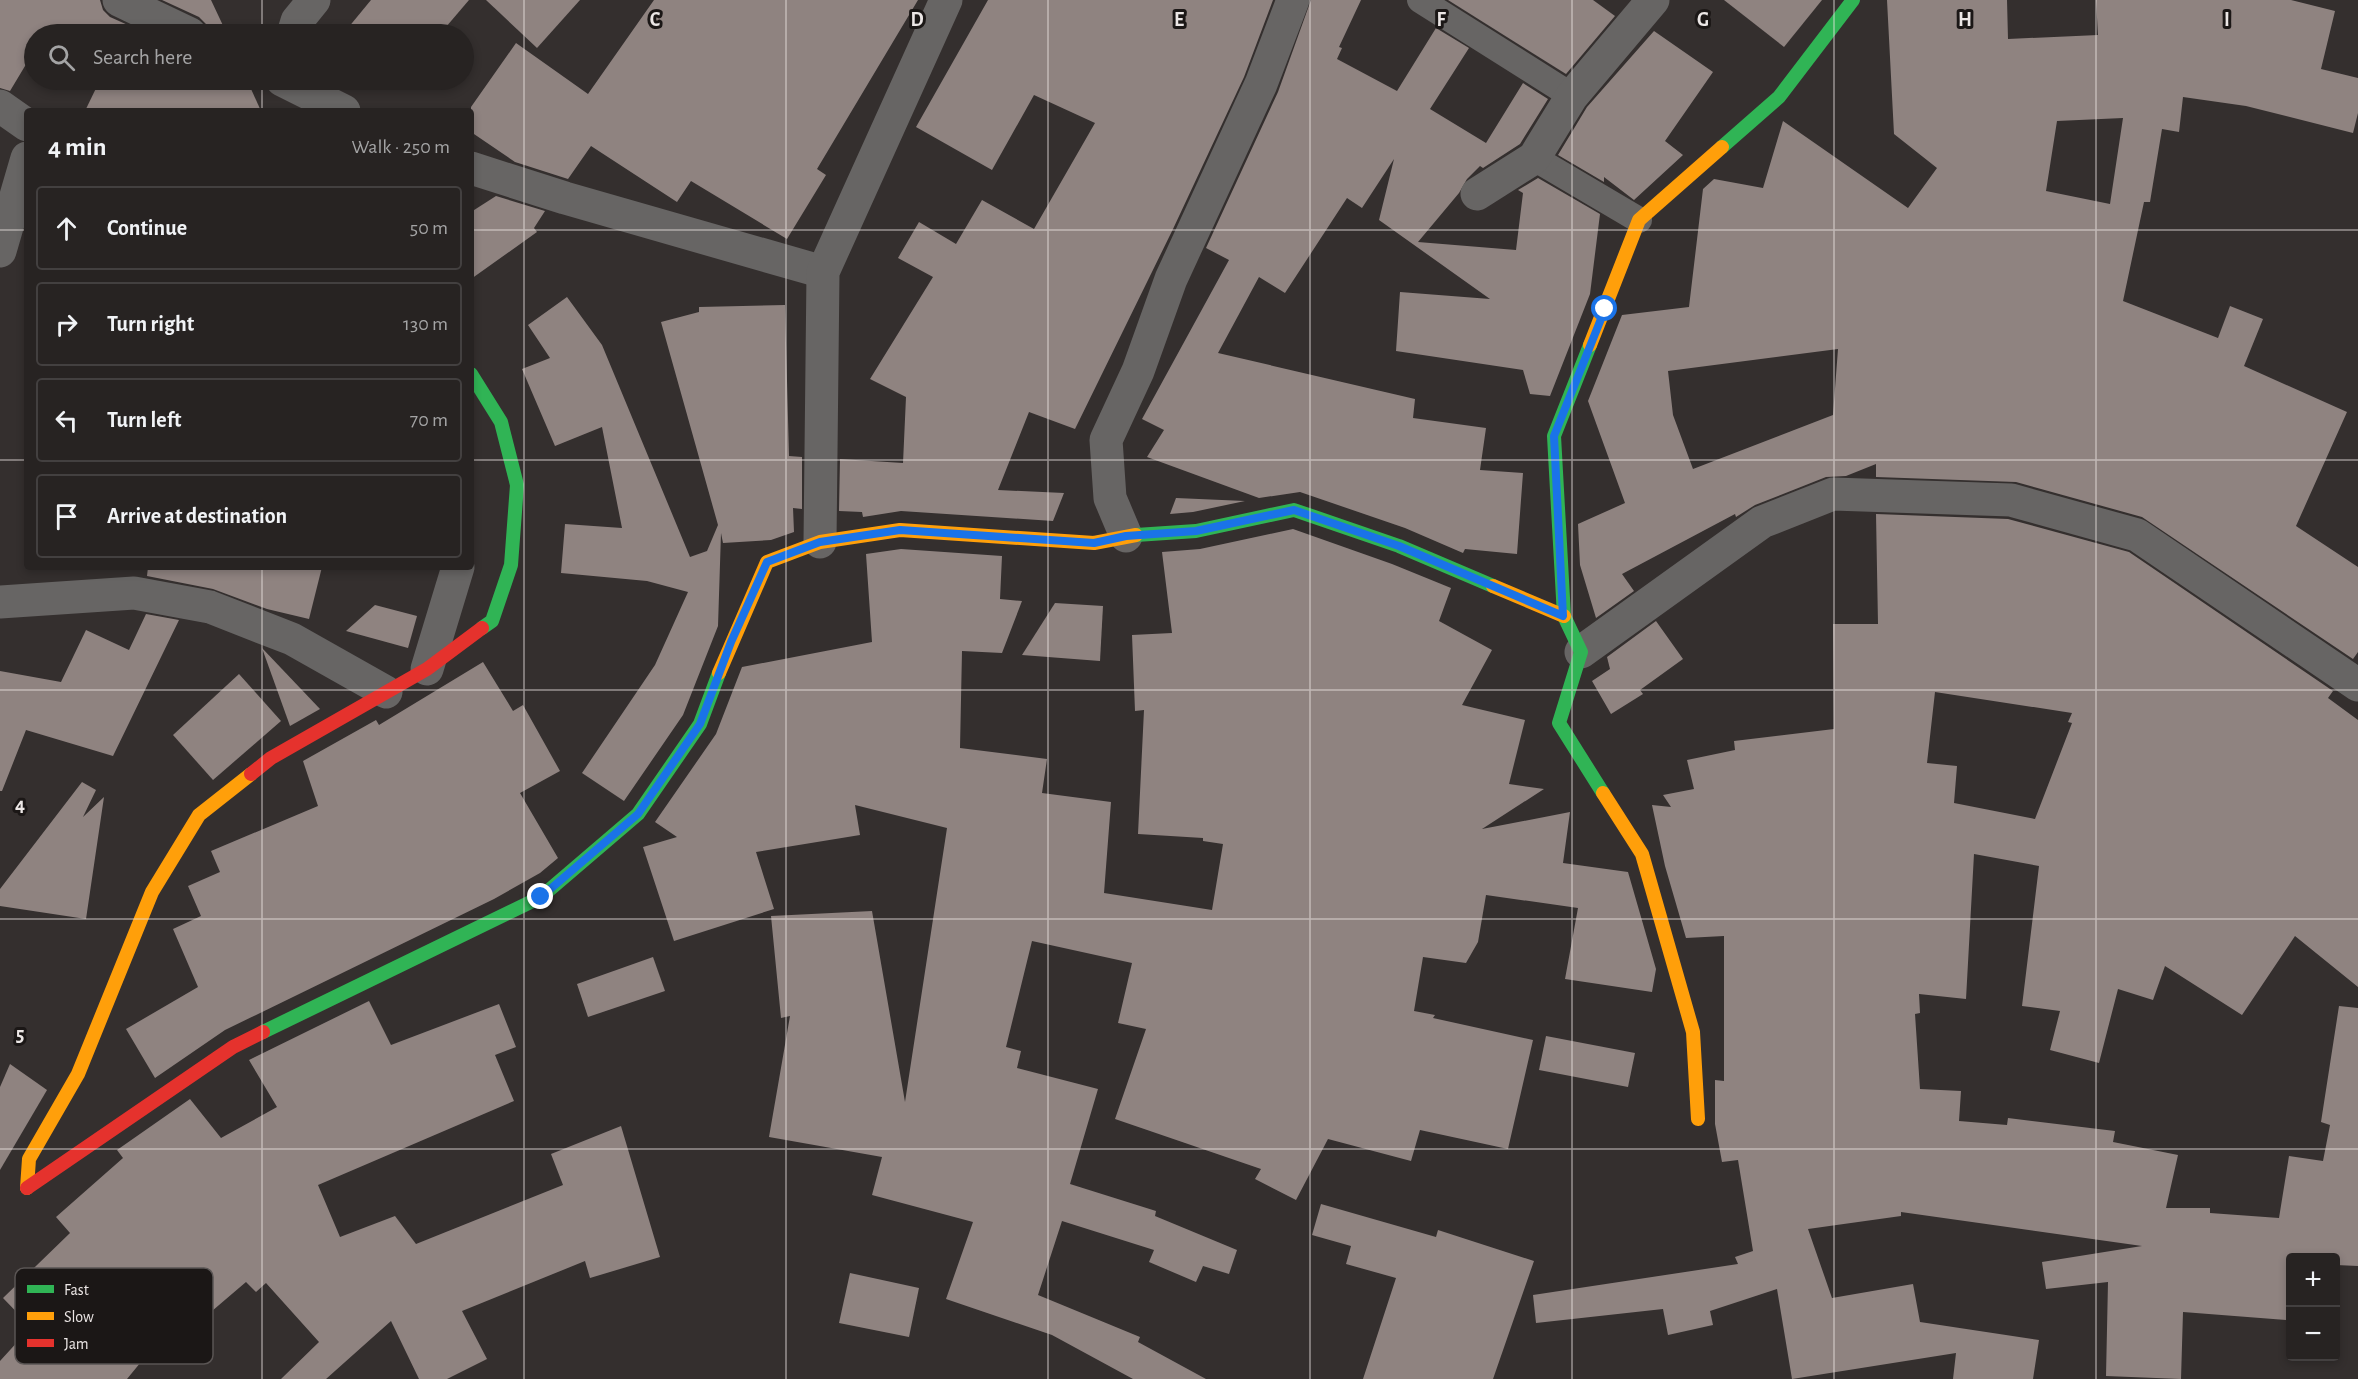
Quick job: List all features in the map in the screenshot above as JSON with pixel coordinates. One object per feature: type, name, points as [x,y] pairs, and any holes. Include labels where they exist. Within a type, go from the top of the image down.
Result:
[{"type":"street","points":[[119,0],[169,24]]},
{"type":"street","points":[[296,24],[314,0]]},
{"type":"street","points":[[820,542],[823,272],[946,0]]},
{"type":"street","points":[[1126,536],[1110,498],[1106,441],[1137,371],[1171,279],[1261,84],[1293,0]]},
{"type":"street","points":[[1477,194],[1534,158],[1572,96],[1653,0]]},
{"type":"street","points":[[1581,652],[1563,616],[1554,436],[1639,220],[1779,97],[1844,15],[1853,0]]},
{"type":"street","points":[[287,90],[298,108]]},
{"type":"street","points":[[301,90],[338,108]]},
{"type":"street","points":[[0,106],[24,123]]},
{"type":"street","points":[[0,250],[24,168]]},
{"type":"street","points":[[474,169],[565,198],[823,272]]},
{"type":"street","points":[[474,379],[501,422],[517,485],[511,565],[492,621],[428,669],[271,758],[200,815],[152,892],[78,1074],[29,1159],[27,1188],[233,1047],[541,897],[638,814],[700,724],[731,642],[767,562],[820,542],[900,530],[1094,543],[1126,536],[1196,531],[1294,510],[1399,546],[1563,616]]},
{"type":"street","points":[[1698,1119],[1694,1032],[1642,854],[1559,723],[1581,652],[1762,522],[1833,494],[2011,500],[2137,536],[2358,685]]},
{"type":"street","points":[[428,669],[457,570]]},
{"type":"street","points":[[0,602],[134,593],[210,607],[292,639],[386,692]]},
{"type":"lane","points":[[1420,0],[1572,96]]},
{"type":"lane","points":[[1534,158],[1639,220]]},
{"type":"building","points":[[0,0],[100,0],[103,10],[110,17],[126,24],[24,24],[24,68],[10,91],[0,88]]},
{"type":"building","points":[[162,0],[211,0],[222,24],[206,24],[199,17]]},
{"type":"building","points":[[371,0],[469,0],[449,24],[351,24]]},
{"type":"building","points":[[486,0],[580,0],[537,48]]},
{"type":"building","points":[[654,0],[918,0],[817,169],[826,175],[787,239],[691,181],[677,202],[591,146],[568,179],[515,162],[474,134],[474,108],[471,107],[516,43],[588,94]]},
{"type":"building","points":[[988,0],[1273,0],[1244,77],[1075,429],[1029,412],[998,490],[1064,493],[1053,521],[901,511],[863,517],[862,512],[839,511],[840,459],[903,463],[906,397],[870,379],[933,277],[898,258],[919,222],[956,244],[982,200],[1034,229],[1095,123],[1034,95],[992,170],[916,127]]},
{"type":"building","points":[[1311,0],[1361,0],[1339,47],[1342,48],[1337,59],[1397,91],[1436,28],[1469,48],[1430,109],[1486,143],[1523,83],[1548,99],[1520,144],[1483,168],[1480,166],[1467,179],[1459,193],[1418,242],[1516,250],[1523,193],[1518,190],[1538,178],[1600,214],[1590,294],[1550,396],[1530,394],[1523,370],[1396,351],[1400,292],[1490,299],[1379,220],[1394,159],[1362,208],[1347,198],[1285,293],[1259,277],[1218,353],[1415,399],[1413,418],[1486,428],[1480,470],[1523,473],[1517,554],[1465,549],[1463,553],[1405,528],[1300,492],[1259,498],[1147,457],[1164,430],[1142,419],[1229,260],[1206,248],[1278,92]]},
{"type":"building","points":[[1448,0],[1593,0],[1615,16],[1566,74]]},
{"type":"building","points":[[1724,0],[1822,0],[1784,47]]},
{"type":"building","points":[[1887,0],[2007,0],[2008,39],[2098,35],[2096,0],[2291,0],[2335,11],[2321,69],[2358,78],[2358,113],[2353,133],[2246,106],[2183,97],[2179,132],[2162,129],[2150,202],[2144,202],[2123,301],[2218,338],[2230,306],[2263,319],[2244,366],[2347,412],[2296,526],[2358,567],[2358,652],[2353,659],[2142,517],[2016,482],[1876,477],[1876,464],[1846,476],[1826,477],[1755,505],[1736,517],[1735,514],[1622,574],[1634,591],[1596,618],[1580,565],[1578,524],[1625,503],[1588,401],[1622,315],[1689,307],[1703,189],[1714,179],[1763,188],[1783,121],[1908,208],[1937,168],[1894,134]],"holes":[[[2123,118],[2110,204],[2046,191],[2057,121]],[[1838,349],[1833,415],[1693,469],[1673,415],[1668,371]]]},
{"type":"building","points":[[1654,31],[1713,72],[1665,141],[1683,155],[1634,200],[1604,177],[1604,182],[1558,155],[1587,107]]},
{"type":"building","points":[[95,90],[252,90],[260,108],[86,108]]},
{"type":"building","points":[[496,196],[545,211],[534,228],[537,232],[474,277],[474,210]]},
{"type":"building","points":[[567,297],[602,345],[690,557],[707,551],[718,525],[661,322],[699,312],[699,307],[785,305],[789,456],[802,457],[802,509],[793,508],[794,532],[771,540],[723,543],[721,533],[718,626],[683,715],[624,801],[582,773],[655,665],[688,592],[647,581],[561,573],[565,524],[622,528],[602,427],[555,446],[522,369],[550,358],[528,325]]},
{"type":"building","points":[[1176,498],[1245,501],[1193,512],[1170,514]]},
{"type":"building","points":[[1876,514],[2008,519],[2129,552],[2333,691],[2328,698],[2358,720],[2358,987],[2295,936],[2242,1015],[2165,966],[2153,1000],[2118,989],[2099,1063],[2050,1050],[2060,1011],[2022,1006],[2039,866],[1974,854],[1966,999],[1919,994],[1920,1013],[1915,1014],[1920,1089],[1961,1091],[1959,1121],[2007,1125],[2008,1118],[2115,1131],[2113,1142],[2178,1155],[2166,1208],[2210,1208],[2210,1213],[2279,1218],[2289,1156],[2323,1161],[2330,1125],[2321,1122],[2339,1006],[2358,1008],[2358,1266],[2340,1265],[2340,1253],[2286,1253],[2286,1320],[2183,1312],[2181,1379],[2106,1376],[2108,1282],[2046,1289],[2042,1262],[2142,1246],[1901,1212],[1901,1216],[1808,1229],[1832,1298],[1913,1284],[1920,1322],[2039,1340],[2033,1379],[1953,1379],[1956,1353],[1792,1379],[1777,1289],[1710,1311],[1713,1325],[1668,1335],[1663,1309],[1536,1323],[1533,1295],[1738,1264],[1735,1257],[1753,1251],[1738,1160],[1722,1162],[1715,1124],[1715,1080],[1724,1081],[1724,936],[1686,938],[1665,866],[1652,805],[1671,807],[1663,795],[1694,789],[1687,760],[1735,750],[1734,741],[1834,729],[1833,624],[1878,624]],"holes":[[[1935,692],[2072,713],[2068,722],[2072,723],[2035,819],[1954,803],[1957,766],[1927,763]]]},
{"type":"building","points":[[1293,529],[1392,564],[1451,588],[1439,621],[1492,650],[1462,705],[1525,720],[1509,784],[1544,789],[1482,829],[1570,812],[1563,863],[1628,872],[1656,969],[1652,992],[1565,979],[1578,908],[1486,895],[1478,942],[1466,963],[1423,957],[1414,1011],[1435,1015],[1433,1018],[1533,1040],[1508,1149],[1420,1130],[1411,1161],[1328,1139],[1296,1200],[1255,1179],[1261,1169],[1115,1119],[1146,1029],[1118,1023],[1132,963],[1032,941],[1006,1047],[1021,1051],[1017,1068],[1098,1089],[1070,1184],[1156,1211],[1155,1216],[1237,1250],[1229,1274],[1203,1266],[1196,1282],[1149,1262],[1154,1250],[1062,1221],[1038,1295],[1140,1337],[1138,1342],[1206,1379],[1133,1379],[1052,1335],[946,1299],[973,1222],[872,1195],[882,1157],[769,1137],[790,1016],[781,1018],[771,916],[872,911],[905,1102],[947,828],[855,805],[860,835],[756,852],[774,909],[674,941],[643,847],[677,837],[655,822],[716,734],[742,667],[872,642],[866,554],[901,549],[1002,556],[1000,599],[1022,601],[1002,653],[962,651],[960,748],[1047,759],[1042,793],[1111,802],[1104,893],[1212,910],[1223,844],[1203,841],[1203,838],[1138,834],[1144,710],[1135,711],[1132,635],[1172,633],[1162,552],[1200,549]]},
{"type":"building","points":[[148,570],[321,570],[309,619],[267,609],[213,589],[147,576]]},
{"type":"building","points":[[1055,603],[1103,606],[1100,661],[1022,655]]},
{"type":"building","points":[[375,605],[417,616],[408,648],[346,631]]},
{"type":"building","points":[[146,614],[179,620],[113,756],[26,730],[2,791],[0,791],[0,671],[61,682],[86,630],[129,650]]},
{"type":"building","points":[[1656,621],[1683,659],[1640,690],[1643,694],[1611,714],[1592,681],[1610,669],[1607,657]]},
{"type":"building","points":[[262,648],[320,709],[290,726]]},
{"type":"building","points":[[483,662],[513,711],[523,705],[560,771],[520,793],[558,858],[540,873],[494,899],[225,1030],[155,1078],[126,1029],[198,987],[173,929],[201,916],[188,886],[220,872],[211,851],[318,806],[303,761],[376,720],[379,725]]},
{"type":"building","points":[[239,674],[281,721],[213,780],[173,735]]},
{"type":"building","points":[[82,782],[96,790],[83,817],[104,797],[86,919],[0,906],[0,889]]},
{"type":"building","points":[[653,957],[665,991],[588,1017],[577,984]]},
{"type":"building","points":[[369,1001],[391,1045],[499,1004],[516,1047],[495,1055],[514,1101],[318,1185],[340,1237],[395,1216],[416,1244],[563,1185],[551,1154],[621,1126],[660,1257],[590,1278],[585,1261],[462,1311],[487,1359],[447,1379],[419,1379],[391,1321],[326,1379],[281,1379],[319,1342],[266,1283],[256,1292],[246,1282],[213,1310],[213,1268],[34,1268],[70,1233],[56,1217],[123,1158],[117,1150],[190,1099],[221,1138],[277,1107],[249,1060]]},
{"type":"building","points":[[1546,1036],[1635,1053],[1628,1087],[1539,1070]]},
{"type":"building","points":[[10,1064],[47,1090],[0,1170],[0,1087]]},
{"type":"building","points":[[1321,1204],[1436,1237],[1438,1230],[1534,1261],[1493,1379],[1363,1379],[1396,1278],[1346,1264],[1351,1246],[1312,1235]]},
{"type":"building","points":[[850,1273],[919,1288],[909,1337],[839,1323]]},
{"type":"building","points":[[15,1286],[15,1310],[3,1298]]},
{"type":"building","points":[[15,1345],[15,1364],[139,1364],[127,1379],[0,1379],[0,1361]]},
{"type":"traffic: fast","points":[[1722,147],[1779,97],[1853,0]]},
{"type":"traffic: fast","points":[[1590,345],[1554,436],[1564,616],[1581,652],[1559,723],[1603,793]]},
{"type":"traffic: fast","points":[[474,379],[501,422],[517,485],[511,565],[492,621],[482,628]]},
{"type":"traffic: fast","points":[[1136,535],[1196,531],[1294,510],[1399,546],[1493,586]]},
{"type":"traffic: fast","points":[[263,1032],[541,897],[638,814],[700,724],[719,673]]},
{"type":"traffic: slow","points":[[1590,345],[1639,220],[1722,147]]},
{"type":"traffic: slow","points":[[719,673],[767,562],[820,542],[900,530],[1094,543],[1136,535]]},
{"type":"traffic: slow","points":[[1493,586],[1564,616]]},
{"type":"traffic: slow","points":[[27,1188],[29,1159],[78,1074],[152,892],[199,815],[251,774]]},
{"type":"traffic: slow","points":[[1603,793],[1642,854],[1693,1032],[1698,1119]]},
{"type":"traffic: jam","points":[[251,774],[271,758],[427,669],[482,628]]},
{"type":"traffic: jam","points":[[27,1188],[233,1047],[263,1032]]},
{"type":"route","points":[[541,897],[638,814],[700,724],[731,642],[767,562],[820,542],[900,530],[1094,543],[1126,536],[1196,531],[1294,510],[1399,546],[1563,616],[1554,436],[1605,309]]}]
